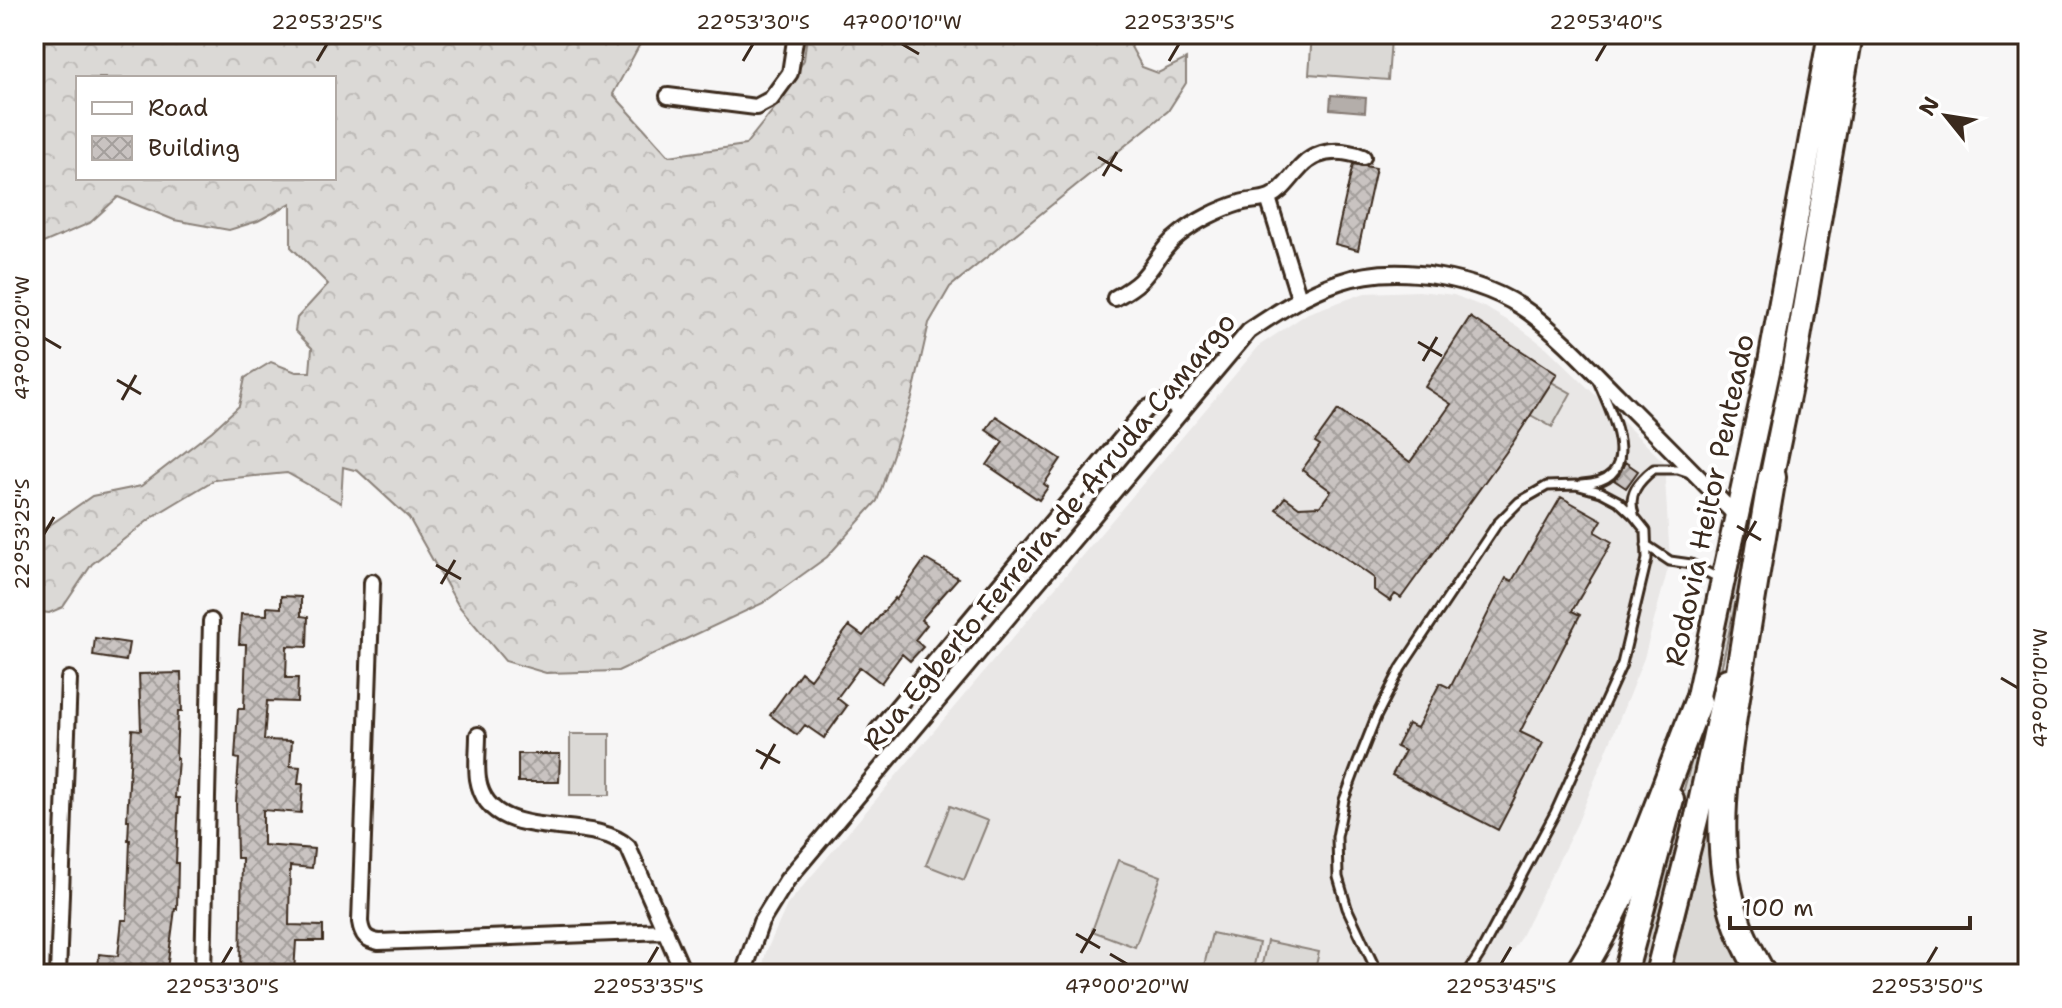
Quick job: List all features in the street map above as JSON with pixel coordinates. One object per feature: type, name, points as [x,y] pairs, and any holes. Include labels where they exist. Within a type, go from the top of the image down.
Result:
[{"type":"highway","points":[[1762,974],[1737,922],[1723,855],[1722,820],[1732,723],[1772,477]]},
{"type":"highway","points":[[1578,974],[1597,943],[1630,874],[1698,702]]},
{"type":"main road","name":"Rodovia Heitor Penteado","points":[[1625,974],[1698,702],[1770,362],[1830,34]]},
{"type":"main road","name":"Rodovia Heitor Penteado","points":[[1657,974],[1697,816],[1772,477],[1851,34]]},
{"type":"street","points":[[668,96],[756,107],[771,99],[790,73],[796,34]]},
{"type":"street","points":[[1115,298],[1141,280],[1165,246],[1182,231],[1240,202],[1268,198],[1316,157],[1333,151],[1348,151],[1363,157]]},
{"type":"street","points":[[1268,198],[1299,298]]},
{"type":"street","name":"Rua Egberto Ferreira de Arruda Camargo","points":[[743,974],[761,922],[787,880],[1249,331],[1299,298],[1341,281],[1374,274],[1404,273],[1450,279],[1492,291],[1528,312],[1562,340],[1737,517]]},
{"type":"street","points":[[877,731],[1146,409],[1158,403],[1172,405],[1181,412]]},
{"type":"street","points":[[372,582],[362,933],[369,940],[379,942],[666,931]]},
{"type":"street","points":[[203,974],[211,621]]},
{"type":"street","points":[[58,974],[69,679]]},
{"type":"street","points":[[478,735],[478,777],[481,789],[496,810],[517,821],[602,833],[621,840],[628,847],[684,974]]},
{"type":"lane","points":[[1378,974],[1347,908],[1338,877],[1337,837],[1344,800],[1376,717],[1401,668],[1497,524],[1519,502],[1547,486],[1598,483],[1610,475],[1619,460],[1621,445],[1616,427],[1594,373]]},
{"type":"lane","points":[[1634,516],[1631,505],[1633,492],[1654,469],[1678,469],[1697,475]]},
{"type":"lane","points":[[1467,974],[1555,813],[1622,664],[1647,559],[1646,531],[1634,516],[1618,501],[1576,485]]},
{"type":"lane","points":[[1646,545],[1670,561],[1691,564],[1724,581]]},
{"type":"shaded area","points":[[1331,95],[1366,98],[1365,112],[1330,109]]},
{"type":"shaded area","points":[[1419,291],[1454,295],[1486,308],[1517,326],[1547,348],[1664,462],[1670,561],[1644,658],[1577,824],[1519,940],[1498,974],[761,974],[766,952],[787,905],[1260,345],[1308,313],[1365,293]]},
{"type":"green space","points":[[34,34],[669,34],[641,42],[613,94],[669,156],[745,145],[777,105],[804,60],[807,34],[1124,34],[1142,67],[1158,73],[1186,59],[1186,83],[1168,111],[950,287],[929,323],[912,398],[877,501],[827,557],[763,603],[618,671],[546,673],[505,661],[458,605],[409,518],[358,471],[343,467],[341,503],[287,473],[214,480],[154,516],[92,564],[63,607],[49,613],[34,611],[34,536],[92,496],[141,486],[239,406],[245,378],[271,362],[296,372],[310,372],[312,348],[295,331],[297,318],[328,284],[291,247],[291,203],[258,221],[229,230],[174,220],[118,197],[90,223],[34,247]]},
{"type":"green space","points":[[1312,34],[1391,39],[1388,80],[1309,74]]},
{"type":"green space","points":[[1478,341],[1571,393],[1552,427],[1459,375]]},
{"type":"green space","points":[[1738,561],[1744,562],[1717,689],[1644,974],[1633,974],[1695,749]]},
{"type":"green space","points":[[570,734],[610,734],[610,795],[570,795]]},
{"type":"green space","points":[[950,806],[988,821],[964,880],[926,865]]},
{"type":"green space","points":[[1716,823],[1752,974],[1671,974],[1707,826]]},
{"type":"green space","points":[[1118,860],[1161,876],[1135,947],[1092,931]]},
{"type":"green space","points":[[1212,933],[1259,943],[1252,974],[1202,974]]},
{"type":"green space","points":[[1267,941],[1319,952],[1314,974],[1260,974]]},
{"type":"building","points":[[1353,164],[1376,168],[1358,250],[1335,244]]},
{"type":"building","points":[[1470,317],[1557,374],[1512,444],[1401,598],[1395,594],[1390,601],[1374,590],[1374,578],[1276,509],[1285,497],[1299,507],[1320,506],[1331,491],[1302,470],[1320,445],[1315,442],[1338,410],[1410,462],[1451,404],[1425,387]]},
{"type":"building","points":[[996,416],[1061,459],[1044,484],[1048,487],[1039,500],[987,465],[1003,442],[986,430]]},
{"type":"building","points":[[1625,462],[1638,471],[1626,488],[1614,480]]},
{"type":"building","points":[[1561,497],[1602,520],[1595,532],[1612,542],[1572,611],[1580,615],[1520,732],[1543,743],[1498,830],[1392,775],[1405,751],[1396,747],[1408,724],[1417,728],[1440,683],[1450,688],[1506,578],[1512,581]]},
{"type":"building","points":[[925,559],[958,578],[921,620],[927,625],[915,640],[923,647],[910,661],[902,654],[881,683],[860,667],[837,698],[847,706],[824,738],[805,725],[797,735],[770,715],[801,672],[810,679],[849,626],[863,636],[896,600]]},
{"type":"building","points":[[281,596],[301,597],[301,616],[308,617],[307,647],[287,646],[286,678],[298,678],[297,702],[267,701],[264,740],[292,741],[290,766],[300,767],[298,784],[303,784],[301,813],[263,810],[263,845],[314,849],[312,868],[290,866],[289,925],[323,926],[323,941],[296,941],[294,972],[240,971],[242,858],[237,858],[239,759],[235,758],[238,709],[244,709],[246,644],[239,644],[241,614],[267,615],[267,607],[281,608]]},
{"type":"building","points":[[95,638],[129,643],[126,661],[93,656]]},
{"type":"building","points":[[181,673],[182,711],[178,711],[175,798],[179,798],[177,909],[167,969],[128,966],[127,973],[98,970],[99,954],[118,956],[122,920],[127,920],[130,840],[127,820],[132,729],[141,730],[139,674]]},
{"type":"building","points":[[518,754],[560,754],[559,782],[518,782]]}]
